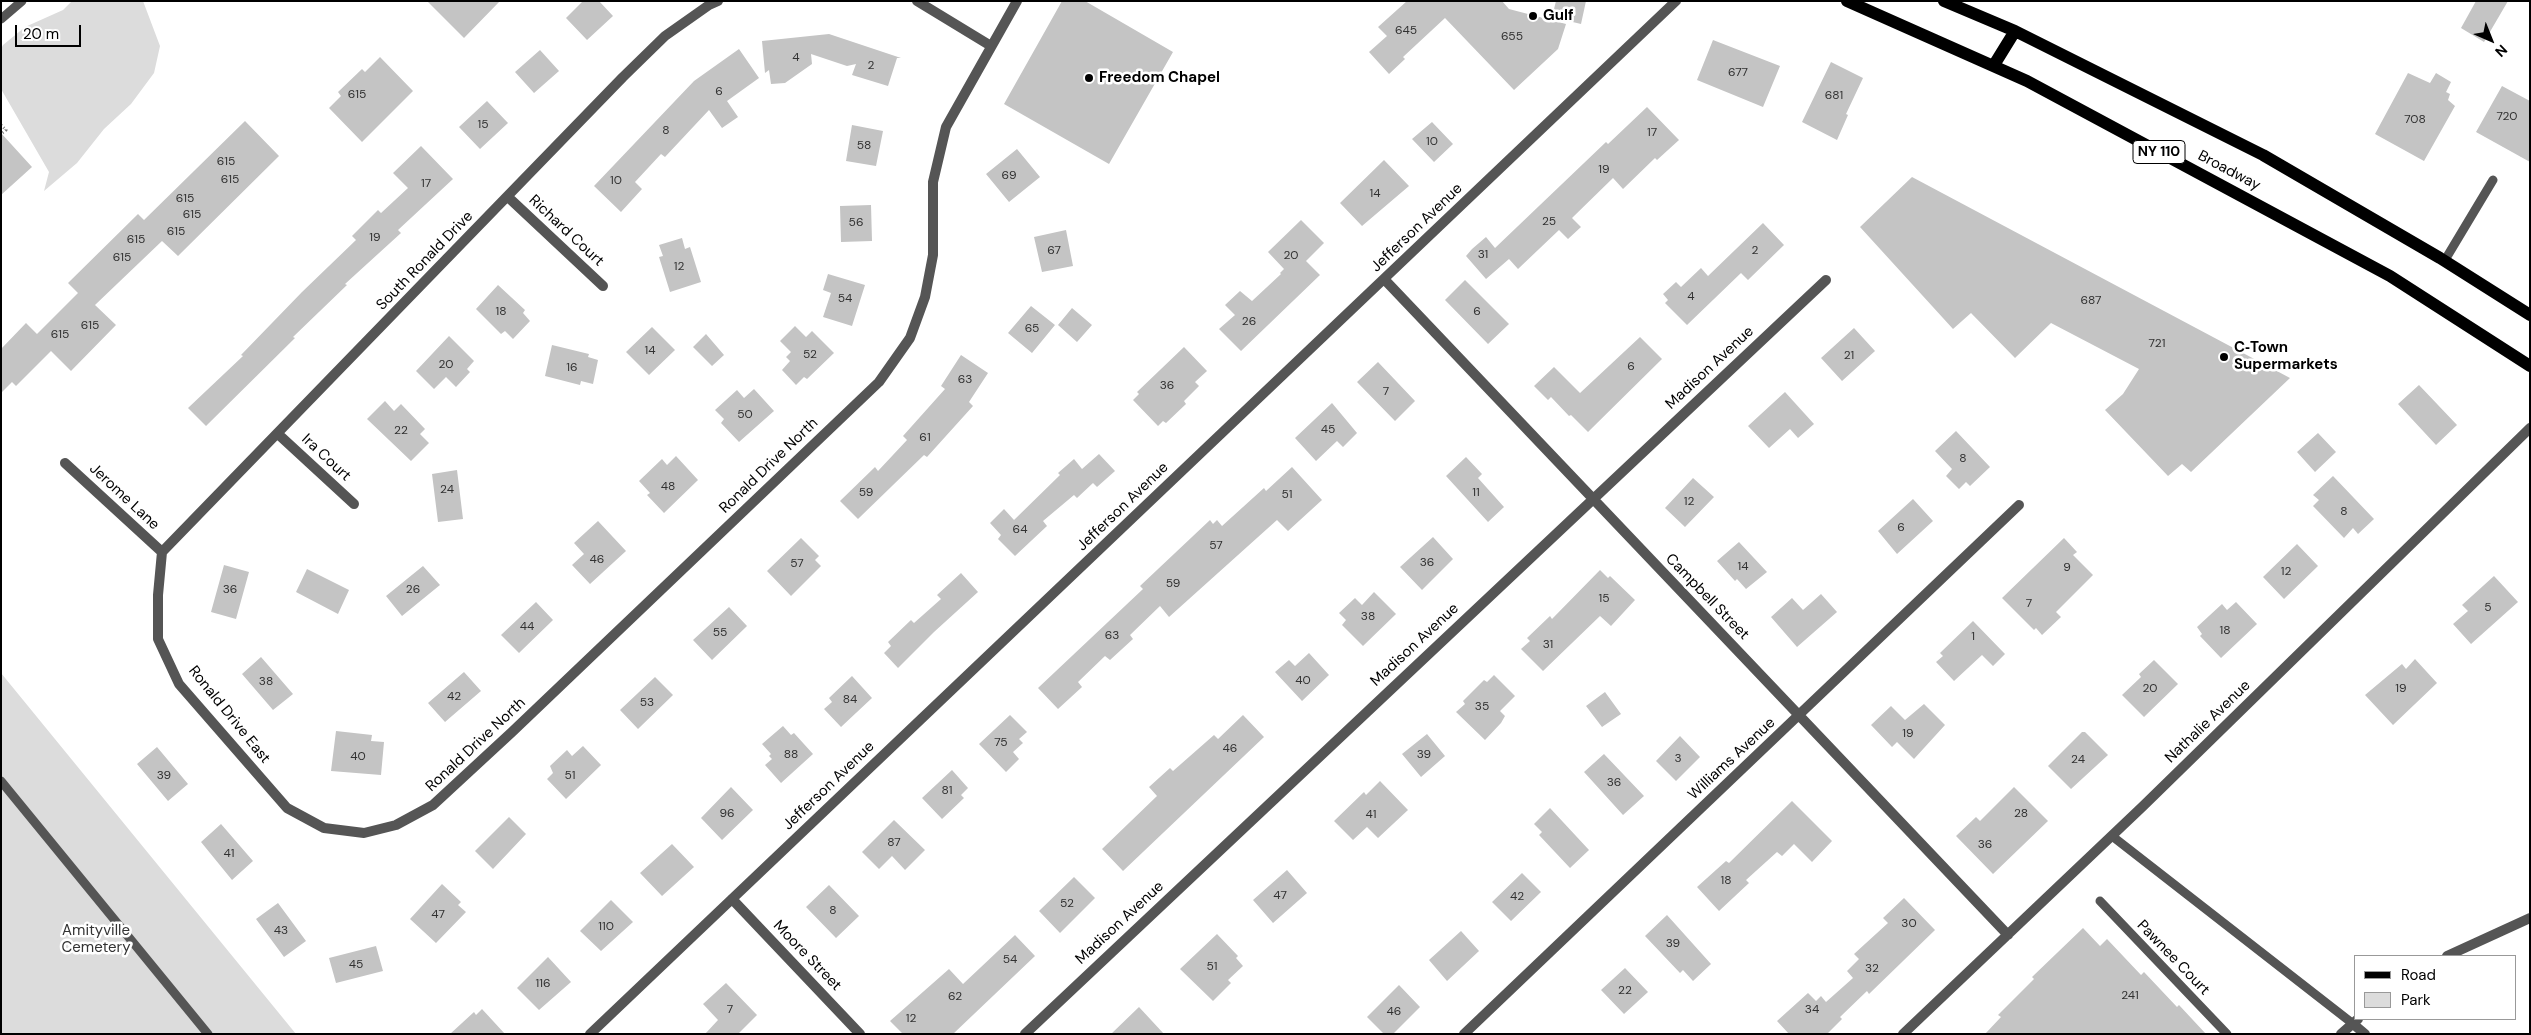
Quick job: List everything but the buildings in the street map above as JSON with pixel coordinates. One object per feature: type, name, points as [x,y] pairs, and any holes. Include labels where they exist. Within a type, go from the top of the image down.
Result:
[{"type":"main road","name":"Broadway","points":[[1847,1],[1994,65],[2390,276],[2530,366]]},
{"type":"main road","name":"Broadway","points":[[1944,1],[2015,31],[2263,155],[2445,260],[2530,315]]},
{"type":"main road","points":[[1994,65],[2015,31]]},
{"type":"street","name":"South Ronald Drive","points":[[162,552],[666,36],[708,5],[718,1]]},
{"type":"street","points":[[917,1],[991,46]]},
{"type":"street","name":"Ronald Drive North","points":[[364,833],[396,825],[433,805],[880,382],[910,338],[925,297],[933,255],[933,182],[946,127],[1017,1]]},
{"type":"street","name":"Jefferson Avenue","points":[[590,1034],[1676,1]]},
{"type":"street","name":"Richard Court","points":[[508,197],[603,286]]},
{"type":"street","name":"Campbell Street","points":[[1384,279],[2008,935]]},
{"type":"street","name":"Madison Avenue","points":[[1025,1034],[1592,498],[1826,280]]},
{"type":"street","name":"Nathalie Avenue","points":[[1903,1034],[2112,836],[2530,428]]},
{"type":"street","name":"Ira Court","points":[[278,434],[354,504]]},
{"type":"street","name":"Jerome Lane","points":[[65,463],[162,552]]},
{"type":"street","name":"Williams Avenue","points":[[1464,1034],[1800,716],[2019,505]]},
{"type":"street","name":"Ronald Drive East","points":[[162,552],[158,595],[158,640],[179,684],[287,808],[324,828],[364,833]]},
{"type":"street","name":"Moore Street","points":[[732,899],[860,1034]]},
{"type":"street","points":[[2449,955],[2530,918]]},
{"type":"street","points":[[2341,1034],[2355,1021],[2364,1034]]},
{"type":"lane","points":[[1,18],[22,1]]},
{"type":"lane","points":[[2445,260],[2492,180]]},
{"type":"lane","points":[[1,781],[208,1034]]},
{"type":"lane","points":[[2112,836],[2355,1021]]},
{"type":"lane","name":"Pawnee Court","points":[[2100,900],[2227,1034]]},
{"type":"path","points":[[1,125],[6,130],[1,134]]},
{"type":"green space","points":[[72,1],[143,1],[160,46],[154,73],[131,104],[104,129],[77,163],[44,191],[49,172],[1,89],[1,49],[3,45],[25,27],[63,10]]},
{"type":"green space","name":"Amityville Cemetery","points":[[1,673],[296,1034],[1,1034]]},
{"type":"place","name":"Gulf","points":[[1533,16]]},
{"type":"place","name":"Freedom Chapel","points":[[1089,78]]},
{"type":"place","name":"C‑Town Supermarkets","points":[[2224,357]]}]
